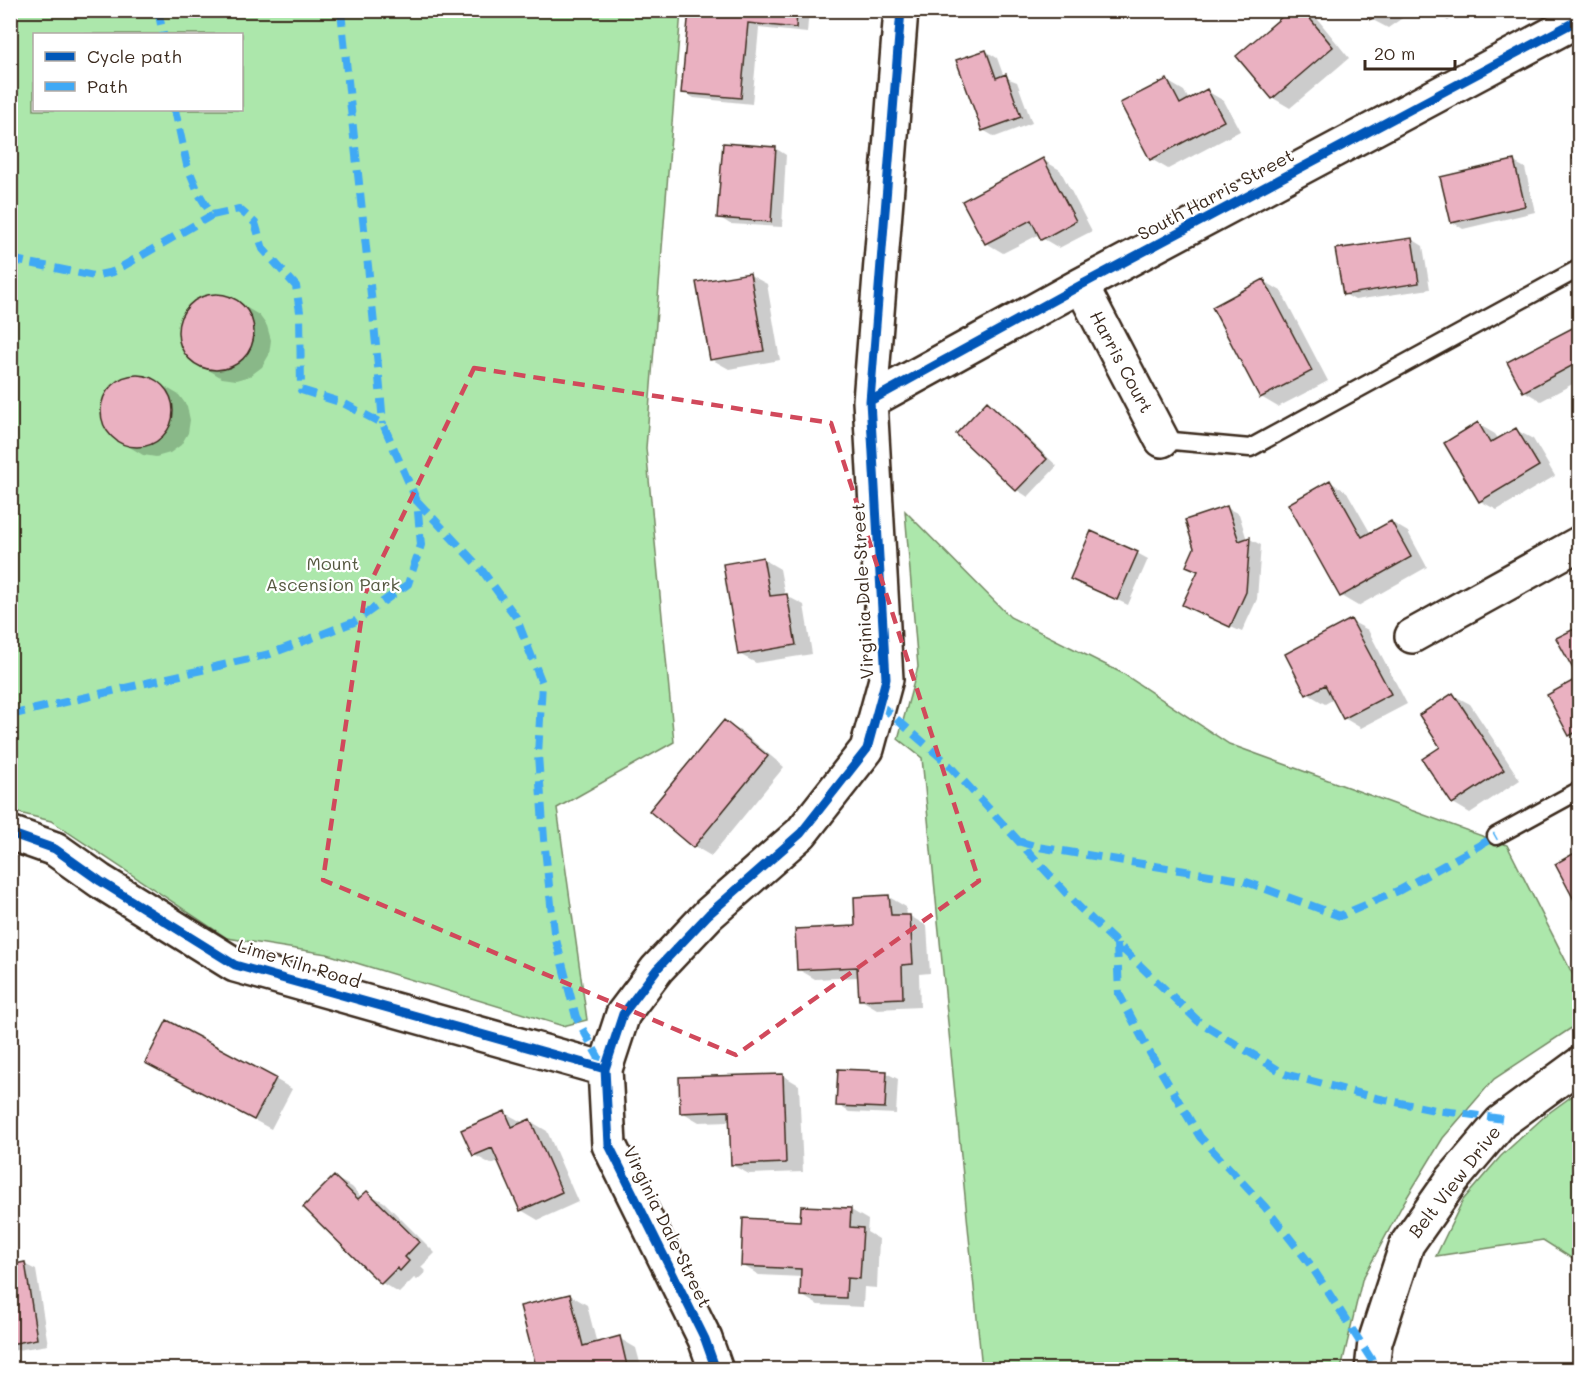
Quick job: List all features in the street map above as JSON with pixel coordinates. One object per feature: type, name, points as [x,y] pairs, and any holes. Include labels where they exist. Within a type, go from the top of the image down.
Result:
[{"type":"street","name":"Virginia Dale Street","points":[[716,1370],[705,1340],[609,1145],[605,1069],[623,1014],[657,969],[709,914],[801,833],[867,749],[886,679],[870,401],[902,10]]},
{"type":"street","name":"South Harris Street","points":[[870,401],[1081,285],[1580,19]]},
{"type":"street","name":"Harris Court","points":[[1081,285],[1162,440]]},
{"type":"street","points":[[1412,636],[1580,543]]},
{"type":"street","name":"Lime Kiln Road","points":[[10,833],[55,849],[100,881],[235,965],[605,1069]]},
{"type":"street","name":"Belt View Drive","points":[[1372,1370],[1375,1342],[1407,1244],[1452,1180],[1501,1122],[1580,1064]]},
{"type":"lane","points":[[1162,440],[1250,448],[1580,268]]},
{"type":"lane","points":[[1496,836],[1580,790]]},
{"type":"highlighted area","points":[[474,368],[831,423],[979,881],[736,1055],[323,880],[365,594]]},
{"type":"green space","name":"Mount Ascension Park","points":[[11,10],[681,11],[646,448],[674,742],[557,808],[587,1020],[563,1026],[327,954],[227,938],[51,821],[11,811]]},
{"type":"green space","points":[[905,511],[1010,617],[1122,673],[1229,744],[1507,845],[1579,987],[1579,1023],[1494,1079],[1443,1138],[1404,1202],[1362,1280],[1341,1369],[982,1369],[922,758],[898,739],[918,667]]},
{"type":"green space","points":[[1579,1091],[1579,1263],[1543,1240],[1436,1256],[1463,1200],[1501,1156],[1546,1115]]},
{"type":"building","points":[[689,10],[797,10],[796,28],[748,23],[741,98],[681,93]]},
{"type":"building","points":[[1290,10],[1303,10],[1333,47],[1272,99],[1236,56]]},
{"type":"building","points":[[1364,10],[1383,10],[1370,20]]},
{"type":"building","points":[[986,50],[996,78],[1006,74],[1021,117],[982,131],[956,60]]},
{"type":"building","points":[[1167,79],[1180,104],[1207,89],[1224,121],[1150,160],[1120,103]]},
{"type":"building","points":[[1577,117],[1580,117],[1580,160],[1573,159]]},
{"type":"building","points":[[723,143],[776,147],[771,222],[717,218]]},
{"type":"building","points":[[1043,158],[1076,221],[1041,240],[1031,220],[985,244],[962,201]]},
{"type":"building","points":[[1514,160],[1525,206],[1451,223],[1440,177]]},
{"type":"building","points":[[1412,238],[1419,283],[1343,295],[1335,249]]},
{"type":"building","points":[[750,273],[764,351],[710,360],[696,282]]},
{"type":"building","points":[[1264,279],[1312,371],[1260,398],[1212,307]]},
{"type":"building","points":[[216,294],[231,297],[243,305],[251,317],[254,332],[251,347],[243,359],[231,367],[216,370],[201,367],[189,359],[181,347],[178,332],[181,317],[189,305],[201,297]]},
{"type":"building","points":[[1580,324],[1580,369],[1577,363],[1523,392],[1507,362]]},
{"type":"building","points":[[144,375],[163,385],[171,397],[173,411],[171,425],[163,437],[151,445],[130,447],[111,437],[103,425],[101,404],[111,385],[123,377]]},
{"type":"building","points":[[987,401],[1047,459],[1016,491],[956,434]]},
{"type":"building","points":[[1478,422],[1490,443],[1516,428],[1539,466],[1479,502],[1444,443]]},
{"type":"building","points":[[1330,480],[1362,537],[1391,521],[1411,557],[1340,597],[1288,504]]},
{"type":"building","points":[[1227,506],[1239,541],[1250,537],[1246,592],[1230,627],[1182,605],[1198,571],[1186,566],[1194,548],[1185,520]]},
{"type":"building","points":[[1091,531],[1138,552],[1117,600],[1070,579]]},
{"type":"building","points":[[763,557],[770,596],[787,594],[796,645],[738,655],[723,564]]},
{"type":"building","points":[[1351,619],[1391,694],[1343,719],[1325,685],[1306,695],[1285,654]]},
{"type":"building","points":[[1580,626],[1580,730],[1569,736],[1547,695],[1578,678],[1556,638]]},
{"type":"building","points":[[1453,693],[1504,770],[1452,804],[1422,759],[1440,747],[1419,715]]},
{"type":"building","points":[[724,720],[768,756],[693,848],[649,811]]},
{"type":"building","points":[[1580,850],[1580,911],[1555,864]]},
{"type":"building","points":[[889,895],[891,915],[910,915],[913,964],[902,965],[903,998],[859,1000],[857,967],[797,970],[795,929],[855,926],[854,897]]},
{"type":"building","points":[[167,1020],[276,1078],[254,1120],[145,1063]]},
{"type":"building","points":[[838,1069],[887,1071],[885,1108],[836,1106]]},
{"type":"building","points":[[783,1074],[786,1163],[731,1165],[729,1111],[680,1113],[679,1077]]},
{"type":"building","points":[[505,1111],[512,1127],[530,1119],[562,1192],[520,1211],[492,1148],[473,1156],[461,1130]]},
{"type":"building","points":[[334,1176],[358,1199],[367,1191],[419,1242],[405,1257],[409,1261],[400,1271],[397,1268],[381,1284],[303,1207]]},
{"type":"building","points":[[801,1206],[851,1208],[850,1227],[863,1228],[860,1279],[847,1278],[846,1298],[800,1296],[801,1269],[741,1266],[743,1218],[800,1221]]},
{"type":"building","points":[[25,1262],[37,1339],[10,1344],[10,1265]]},
{"type":"building","points":[[570,1294],[583,1346],[620,1336],[628,1370],[537,1370],[520,1306]]},
{"type":"marked path","points":[[158,10],[163,33]]},
{"type":"marked path","points":[[341,10],[383,424]]},
{"type":"marked path","points":[[10,715],[270,654],[354,622],[408,584],[421,545],[417,501],[383,424],[343,403],[301,390],[300,312],[296,286],[263,249],[255,223],[239,209],[212,215],[199,194],[187,165],[175,111]]},
{"type":"marked path","points":[[10,259],[94,276],[113,272],[212,215]]},
{"type":"marked path","points":[[417,501],[481,569],[516,617],[542,683],[538,755],[554,932],[576,1017],[605,1069]]},
{"type":"marked path","points":[[879,704],[946,762],[1079,907],[1198,1021],[1285,1074],[1376,1098],[1435,1110],[1503,1119]]},
{"type":"marked path","points":[[1018,841],[1038,847],[1241,880],[1340,916],[1400,890],[1496,836]]},
{"type":"marked path","points":[[1117,944],[1119,994],[1150,1053],[1200,1137],[1265,1207],[1310,1264],[1373,1362]]},
{"type":"cycle path","points":[[716,1370],[705,1339],[609,1145],[605,1069],[623,1014],[657,969],[709,914],[801,833],[867,749],[886,679],[870,401],[901,10]]},
{"type":"cycle path","points":[[870,401],[1081,285],[1580,19]]},
{"type":"cycle path","points":[[10,833],[55,849],[100,881],[235,965],[605,1069]]}]
